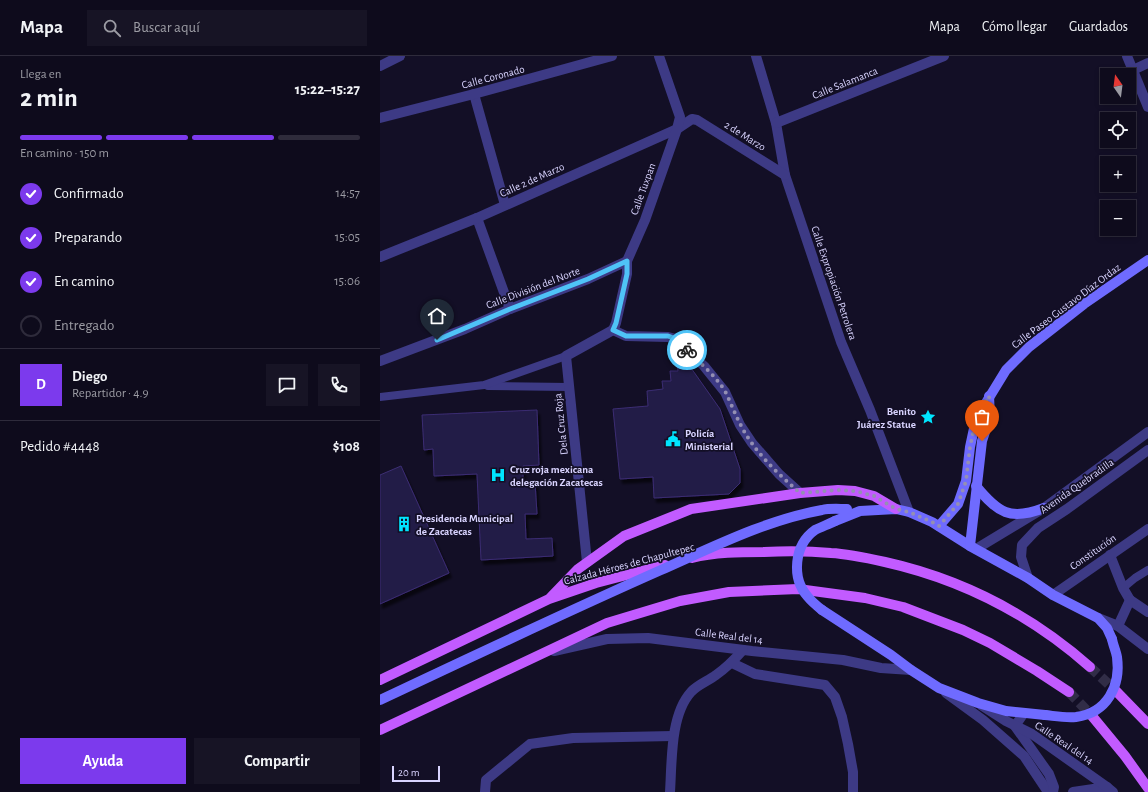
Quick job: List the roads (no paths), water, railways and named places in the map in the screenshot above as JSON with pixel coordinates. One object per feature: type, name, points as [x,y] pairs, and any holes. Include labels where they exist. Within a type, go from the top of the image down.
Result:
[{"type":"main road","name":"Calle Paseo Gustavo Díaz Ordaz","points":[[939,526],[958,504],[966,481],[970,447],[976,419],[1006,370],[1029,347],[1084,304],[1148,260]]},
{"type":"main road","points":[[973,547],[976,486],[982,441],[990,417],[989,396]]},
{"type":"main road","points":[[976,486],[989,502],[1008,514],[1018,515],[1044,508]]},
{"type":"main road","points":[[549,599],[578,569],[624,536],[691,509],[800,493],[838,490],[855,491],[874,496],[896,509]]},
{"type":"main road","points":[[380,700],[570,610],[738,536],[773,522],[795,516],[824,509],[847,508],[860,511],[896,509],[909,512],[932,522],[1028,578],[1053,595],[1098,618],[1107,628],[1112,639],[1117,658],[1116,682],[1111,694],[1102,706],[1095,711],[1078,716],[1066,717],[1006,711],[978,703],[940,688],[822,610],[807,596],[802,588],[797,570],[797,558],[800,548],[815,531],[860,511]]},
{"type":"main road","name":"Calzada Héroes de Chapultepec","points":[[380,680],[549,599],[596,583],[694,557],[733,552],[776,551],[832,553],[872,559],[902,566],[958,584],[1005,607],[1066,646],[1090,667]]},
{"type":"main road","points":[[380,730],[607,623],[680,601],[729,592],[798,590],[865,598],[903,607],[963,630],[990,643],[1031,667],[1069,692]]},
{"type":"main road","points":[[1116,691],[1148,724]]},
{"type":"main road","points":[[1092,716],[1126,756],[1148,788]]},
{"type":"street","points":[[380,66],[400,56]]},
{"type":"street","name":"Calle Coronado","points":[[380,118],[612,56]]},
{"type":"street","name":"Calle Tuxpan","points":[[613,330],[616,323],[627,274],[627,261],[645,220],[678,129],[680,118],[659,56]]},
{"type":"street","name":"Calle Expropiación Petrolera","points":[[756,56],[776,123],[785,175],[841,342],[870,410],[909,512]]},
{"type":"street","name":"Calle Salamanca","points":[[776,123],[944,56]]},
{"type":"street","points":[[1127,56],[1132,68]]},
{"type":"street","points":[[1136,69],[1148,63]]},
{"type":"street","points":[[1136,77],[1148,107]]},
{"type":"street","points":[[474,94],[506,204]]},
{"type":"street","name":"Calle 2 de Marzo","points":[[380,257],[477,218],[678,129],[692,119]]},
{"type":"street","name":"2 de Marzo","points":[[692,119],[696,120],[785,175]]},
{"type":"street","points":[[477,218],[510,309]]},
{"type":"street","name":"Calle División del Norte","points":[[380,361],[465,329],[510,309],[588,279],[627,261]]},
{"type":"street","points":[[566,356],[613,330],[626,336],[668,336],[676,339],[704,366],[725,392],[740,425],[752,444],[779,474],[800,493]]},
{"type":"street","name":"Dela Cruz Roja","points":[[566,356],[587,562]]},
{"type":"street","name":"Avenida Quebradilla","points":[[973,547],[1020,523],[1044,508],[1148,432]]},
{"type":"street","name":"Avenida Quebradilla","points":[[1028,578],[1021,557],[1022,545],[1038,528],[1067,509],[1148,450]]},
{"type":"street","name":"Constitución","points":[[1053,595],[1148,529]]},
{"type":"street","points":[[1110,555],[1130,600],[1148,612]]},
{"type":"street","points":[[1118,626],[1130,600]]},
{"type":"street","points":[[1098,618],[1118,626],[1148,649]]},
{"type":"street","name":"Calle Real del 14","points":[[546,653],[607,639],[633,637],[843,660],[881,668],[911,670]]},
{"type":"street","points":[[670,792],[673,736],[683,704],[692,691],[717,675],[732,663],[742,650]]},
{"type":"street","points":[[732,663],[755,674],[824,685],[835,697],[842,717],[853,772],[854,792]]},
{"type":"street","points":[[940,688],[983,720],[1024,756],[1048,792]]},
{"type":"street","name":"Calle Real del 14","points":[[978,703],[1015,726],[1032,734],[1110,789]]},
{"type":"street","points":[[1024,713],[1015,726],[1049,774],[1054,787],[1053,792]]},
{"type":"street","points":[[484,792],[486,780],[530,744],[573,738],[673,736]]},
{"type":"street","name":"Calle Real del 14","points":[[1073,792],[1110,789]]},
{"type":"lane","points":[[484,385],[566,356]]},
{"type":"lane","points":[[380,397],[484,385],[569,386]]},
{"type":"lane","points":[[1124,588],[1135,578],[1148,570]]},
{"type":"tunnel","points":[[1090,667],[1116,691]]},
{"type":"tunnel","points":[[1069,692],[1092,716]]},
{"type":"place","name":"Benito Juárez Statue","points":[[928,417]]},
{"type":"place","name":"Policía Ministerial","points":[[673,439]]},
{"type":"place","name":"Cruz roja mexicana delegación Zacatecas","points":[[498,475]]},
{"type":"place","name":"Presidencia Municipal de Zacatecas","points":[[404,524]]}]
